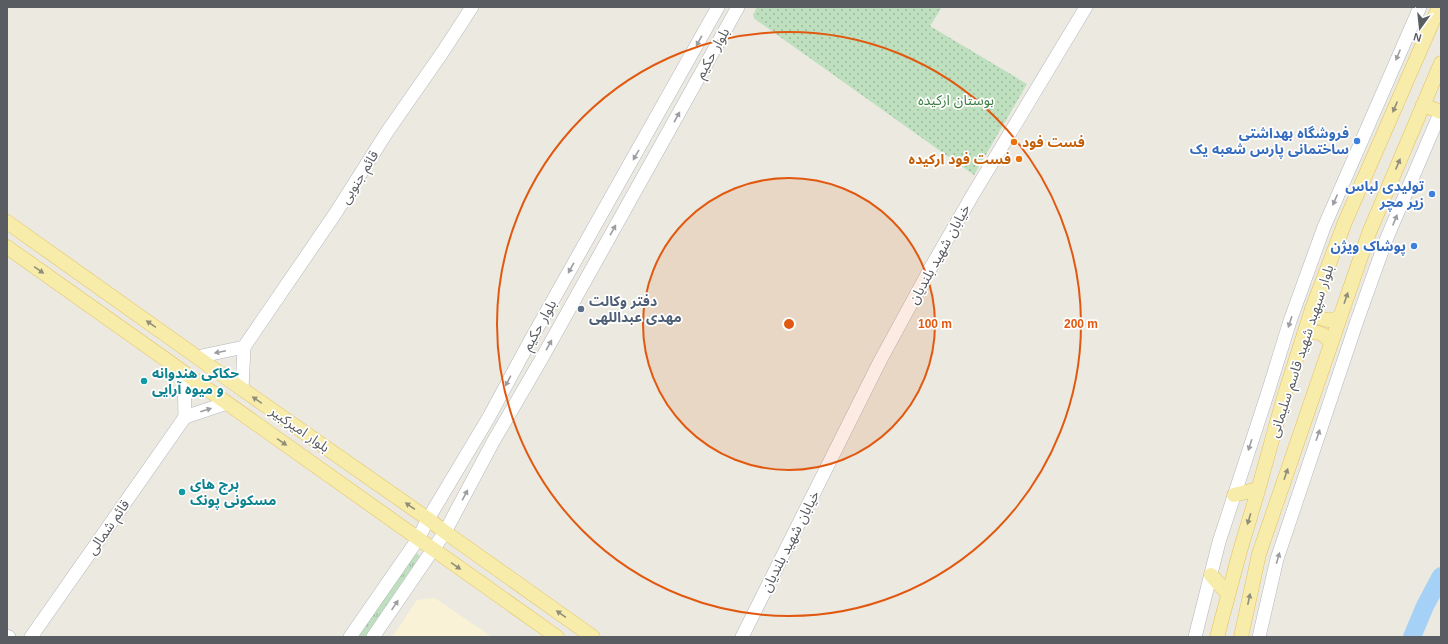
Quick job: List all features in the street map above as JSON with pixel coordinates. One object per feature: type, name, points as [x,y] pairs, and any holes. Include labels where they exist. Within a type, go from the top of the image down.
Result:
[{"type":"main road","name":"بلوار سپهبد شهید قاسم سلیمانی","points":[[1217,637],[1284,397],[1312,309],[1345,222],[1439,7]]},
{"type":"main road","name":"بلوار سپهبد شهید قاسم سلیمانی","points":[[1241,637],[1259,554],[1369,233],[1441,63]]},
{"type":"main road","points":[[1423,105],[1441,111]]},
{"type":"main road","name":"بلوار امیرکبیر","points":[[7,222],[428,519],[592,637]]},
{"type":"main road","name":"بلوار امیرکبیر","points":[[7,247],[557,637]]},
{"type":"main road","points":[[1312,309],[1317,316],[1324,320],[1332,320],[1340,317]]},
{"type":"main road","points":[[1304,334],[1315,332],[1320,333],[1324,335],[1331,343]]},
{"type":"main road","points":[[1234,495],[1258,489]]},
{"type":"main road","points":[[1211,575],[1228,594]]},
{"type":"street","name":"قائم جنوبی","points":[[244,347],[336,214],[387,132],[472,7]]},
{"type":"street","name":"بلوار حکیم","points":[[350,637],[418,539],[428,519],[489,417],[530,341],[718,7]]},
{"type":"street","name":"بلوار حکیم","points":[[373,637],[445,532],[493,442],[542,358],[738,7]]},
{"type":"street","name":"خیابان شهید بلندیان","points":[[742,637],[880,361],[930,269],[972,196],[1086,7]]},
{"type":"street","points":[[1195,637],[1219,542],[1290,321],[1324,226],[1420,7]]},
{"type":"street","points":[[1259,637],[1277,559],[1357,321],[1386,240],[1441,111]]},
{"type":"street","points":[[197,357],[244,347],[242,389]]},
{"type":"street","points":[[184,373],[185,417],[227,403]]},
{"type":"street","name":"قائم شمالی","points":[[31,637],[185,417]]},
{"type":"shaded area","points":[[435,598],[492,637],[392,637],[417,600]]},
{"type":"green space","name":"بوستان ارکیده","points":[[757,7],[942,7],[930,26],[1027,84],[974,175],[755,19],[753,15]]},
{"type":"green space","points":[[416,553],[420,556],[365,637],[355,637]]},
{"type":"waterway","points":[[1412,637],[1425,606],[1441,576]]},
{"type":"place","name":"فروشگاه بهداشتی ساختمانی پارس شعبه یک","points":[[1357,141]]},
{"type":"place","name":"فست فود","points":[[1014,142]]},
{"type":"place","name":"فست فود ارکیده","points":[[1019,159]]},
{"type":"place","name":"تولیدی لباس زیر مچر","points":[[1432,194]]},
{"type":"place","name":"پوشاک ویژن","points":[[1414,246]]},
{"type":"place","name":"دفتر وکالت مهدی عبداللهی","points":[[581,309]]},
{"type":"place","name":"حکاکی هندوانه و میوه آرایی","points":[[144,381]]},
{"type":"place","name":"برج های مسکونی پونک","points":[[182,492]]}]
